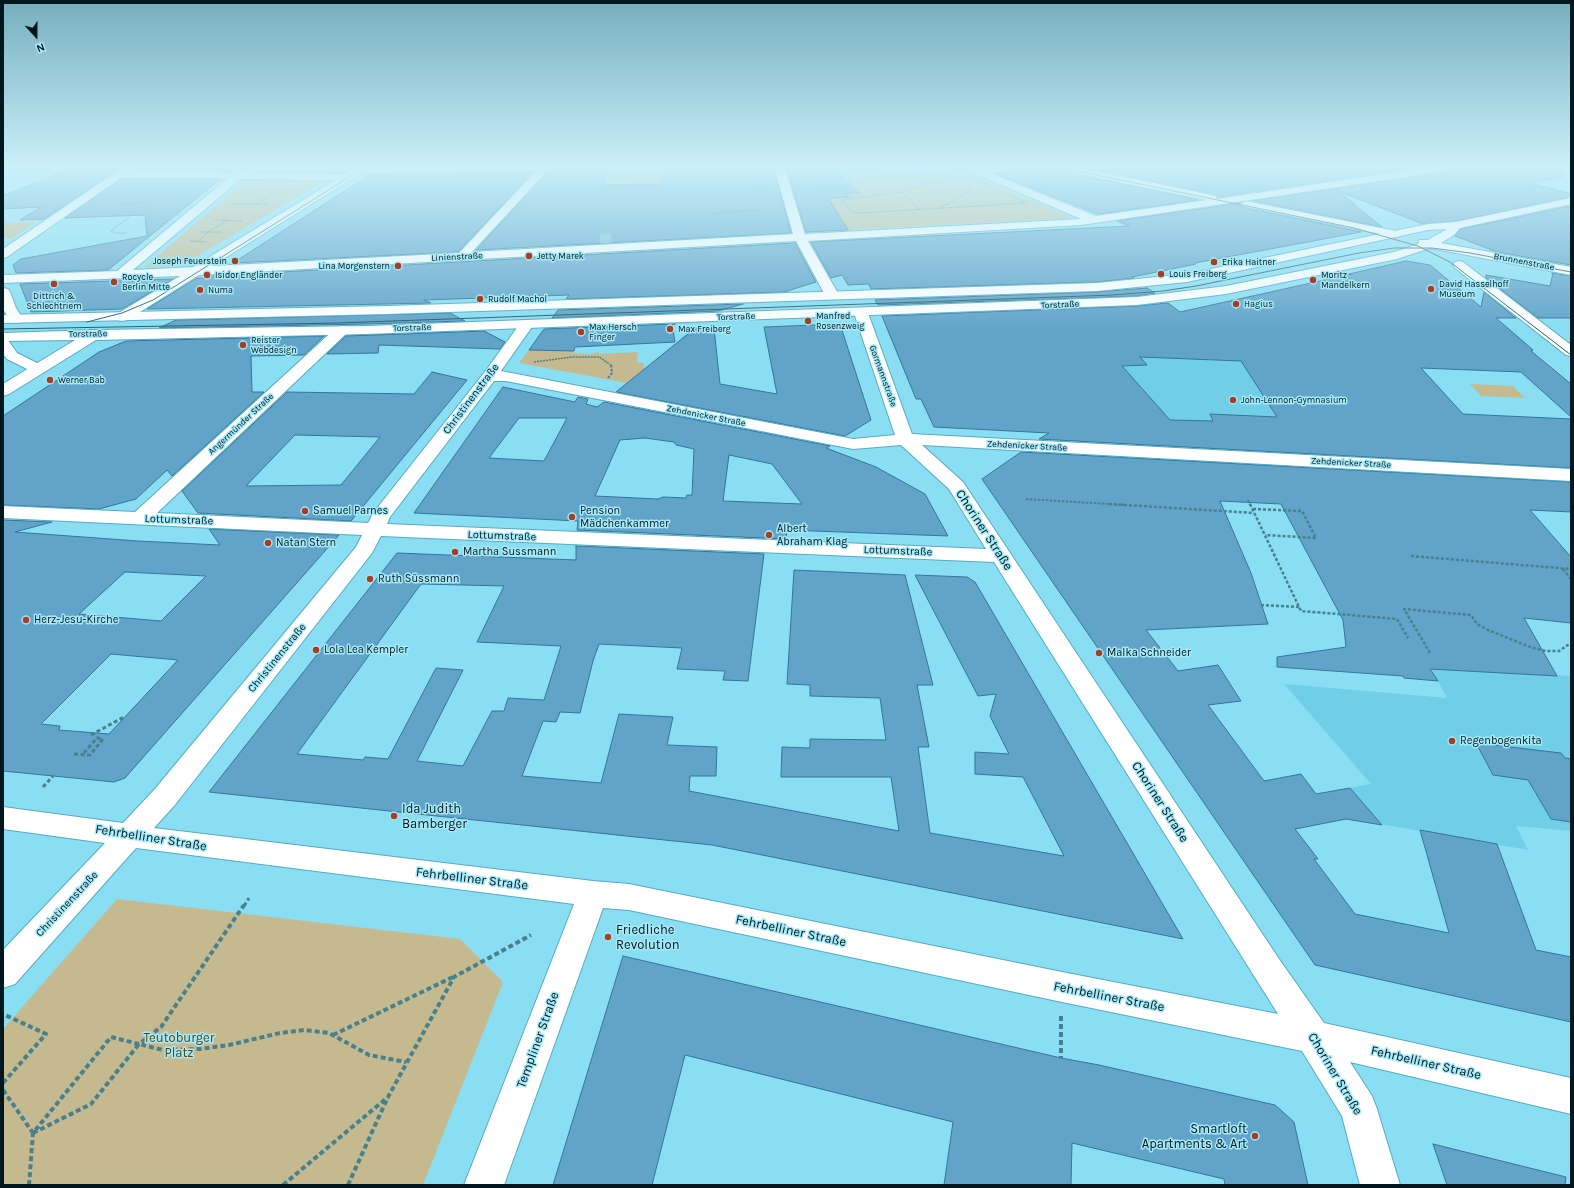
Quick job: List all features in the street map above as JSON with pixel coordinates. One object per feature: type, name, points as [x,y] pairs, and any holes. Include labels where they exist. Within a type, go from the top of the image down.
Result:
[{"type":"street","points":[[3,254],[51,221]]},
{"type":"street","points":[[119,275],[184,221]]},
{"type":"street","points":[[3,391],[275,221]]},
{"type":"street","points":[[464,256],[465,251],[493,221]]},
{"type":"street","points":[[795,221],[800,237],[832,295]]},
{"type":"street","name":"Linienstraße","points":[[3,279],[195,271],[1070,221]]},
{"type":"street","points":[[1305,221],[1376,238],[1430,244]]},
{"type":"street","points":[[1332,221],[1396,234],[1430,244]]},
{"type":"street","name":"Torstraße","points":[[9,319],[387,310],[1097,287],[1187,278],[1396,234],[1473,221]]},
{"type":"street","name":"Torstraße","points":[[3,337],[342,330],[1136,302],[1226,290],[1397,256],[1430,244],[1450,232],[1456,225]]},
{"type":"street","name":"Brunnenstraße","points":[[1430,244],[1571,271]]},
{"type":"street","points":[[1458,265],[1571,352]]},
{"type":"street","points":[[3,292],[9,308],[9,319]]},
{"type":"street","name":"Gormannstraße","points":[[860,312],[906,439]]},
{"type":"street","name":"Christinenstraße","points":[[3,973],[164,798],[365,549],[381,516],[490,376],[527,324]]},
{"type":"street","name":"Angermünder Straße","points":[[140,518],[342,330]]},
{"type":"street","points":[[3,343],[12,356],[38,369]]},
{"type":"street","name":"Zehdenicker Straße","points":[[490,376],[506,376],[853,444],[906,439],[1571,475]]},
{"type":"street","name":"Choriner Straße","points":[[906,439],[956,486],[1267,969],[1359,1109],[1380,1185]]},
{"type":"street","name":"Lottumstraße","points":[[3,512],[1002,556]]},
{"type":"street","name":"Fehrbelliner Straße","points":[[3,818],[130,835],[160,841],[593,894],[629,897],[1062,987],[1313,1037],[1571,1096]]},
{"type":"street","name":"Templiner Straße","points":[[484,1185],[593,894]]},
{"type":"path","points":[[123,221],[111,231],[116,234],[127,234]]},
{"type":"path","points":[[198,242],[208,232],[226,221]]},
{"type":"path","points":[[195,231],[227,233]]},
{"type":"path","points":[[190,241],[212,242]]},
{"type":"path","points":[[528,363],[572,357],[599,357],[611,364],[612,369],[612,373],[603,382]]},
{"type":"path","points":[[1026,499],[1254,513]]},
{"type":"path","points":[[1248,500],[1301,611],[1397,619],[1408,638]]},
{"type":"path","points":[[1252,508],[1302,511],[1316,538],[1265,535]]},
{"type":"path","points":[[1411,556],[1571,569]]},
{"type":"path","points":[[1563,568],[1571,579]]},
{"type":"path","points":[[1262,605],[1299,608]]},
{"type":"path","points":[[1430,654],[1404,609],[1471,615],[1477,624],[1488,630],[1533,648],[1546,651],[1559,651],[1571,643]]},
{"type":"path","points":[[91,735],[124,717]]},
{"type":"path","points":[[74,754],[90,755],[103,739],[97,738],[83,754]]},
{"type":"path","points":[[43,787],[53,776]]},
{"type":"path","points":[[33,1133],[91,1104],[139,1044],[161,1027],[249,898]]},
{"type":"path","points":[[333,1036],[454,977],[532,935]]},
{"type":"path","points":[[348,1185],[388,1097],[454,977]]},
{"type":"path","points":[[1061,1058],[1062,987]]},
{"type":"path","points":[[3,1083],[46,1034],[5,1015]]},
{"type":"path","points":[[29,1185],[33,1133],[111,1037],[163,1050],[200,1049],[229,1045],[280,1033],[304,1030],[329,1033],[369,1054],[406,1062]]},
{"type":"path","points":[[3,1090],[33,1133]]},
{"type":"path","points":[[283,1185],[388,1097]]},
{"type":"shaded area","name":"John-Lennon-Gymnasium","points":[[1140,357],[1317,364],[1380,450],[1152,438],[1096,367],[1146,365]]},
{"type":"shaded area","name":"Regenbogenkita","points":[[1431,669],[1571,676],[1571,831],[1516,826],[1528,850],[1380,824],[1350,788],[1371,784],[1284,684],[1447,698]]},
{"type":"green space","points":[[198,221],[256,221],[182,265],[145,267]]},
{"type":"green space","points":[[820,221],[1006,221],[822,231],[811,228]]},
{"type":"green space","points":[[36,222],[13,238],[3,238],[3,223]]},
{"type":"green space","points":[[529,350],[574,351],[574,353],[590,354],[599,352],[599,354],[638,352],[637,363],[644,363],[644,369],[627,383],[519,363]]},
{"type":"green space","points":[[1470,384],[1513,386],[1525,398],[1481,396]]},
{"type":"green space","name":"Teutoburger Platz","points":[[117,899],[460,939],[503,982],[423,1185],[3,1185],[3,1029]]},
{"type":"building","points":[[146,221],[168,221],[108,270],[16,273],[13,265],[21,259],[147,236]]},
{"type":"building","points":[[297,221],[487,221],[458,252],[233,263]]},
{"type":"building","points":[[502,221],[788,221],[791,233],[476,250]]},
{"type":"building","points":[[803,221],[843,221],[848,230],[806,232]]},
{"type":"building","points":[[1118,221],[1311,221],[1361,232],[1195,263],[1196,264],[1132,277],[1134,278],[1097,282],[871,289],[869,284],[848,285],[842,275],[831,278],[811,242],[1129,226]]},
{"type":"building","points":[[1354,221],[1375,221],[1382,227]]},
{"type":"building","points":[[1416,221],[1451,221],[1423,224]]},
{"type":"building","points":[[1497,221],[1571,221],[1571,265],[1497,252],[1455,236],[1461,229]]},
{"type":"building","points":[[795,243],[816,282],[784,292],[566,299],[569,295],[424,300],[431,303],[147,309],[197,278],[208,278],[211,276]]},
{"type":"building","points":[[1406,261],[1430,265],[1481,307],[1484,292],[1516,318],[1496,318],[1533,350],[1531,351],[1571,384],[1571,417],[1521,372],[1421,368],[1463,414],[1571,419],[1571,468],[1039,439],[1049,433],[934,427],[921,399],[916,399],[882,316],[1137,306],[1168,303],[1180,312],[1352,274],[1349,274]],"holes":[[[1140,357],[1241,361],[1277,417],[1210,414],[1213,421],[1170,420],[1122,366],[1147,365]]]},
{"type":"building","points":[[1553,273],[1571,276],[1571,318],[1538,318],[1486,278],[1486,275],[1550,286]]},
{"type":"building","points":[[173,279],[122,309],[31,312],[20,284]]},
{"type":"building","points":[[1147,288],[1155,293],[1137,296],[878,305],[875,300],[1097,292]]},
{"type":"building","points":[[743,304],[718,311],[552,318],[558,310]]},
{"type":"building","points":[[450,313],[465,321],[159,328],[176,320]]},
{"type":"building","points":[[675,324],[672,325],[675,342],[575,347],[574,351],[529,350],[544,329]]},
{"type":"building","points":[[840,324],[871,420],[845,436],[616,392],[694,329],[714,328],[720,384],[777,394],[764,327]]},
{"type":"building","points":[[484,331],[505,342],[500,349],[379,345],[378,353],[327,354],[346,336]]},
{"type":"building","points":[[324,336],[304,355],[251,356],[252,392],[264,392],[172,476],[167,470],[136,499],[99,509],[3,505],[3,416],[99,352],[126,341]]},
{"type":"building","points":[[432,372],[467,380],[351,521],[198,513],[182,491],[287,392],[414,394]],"holes":[[[295,435],[380,437],[341,485],[246,486]]]},
{"type":"building","points":[[503,387],[575,402],[578,397],[588,399],[586,404],[597,407],[604,402],[830,446],[826,448],[876,467],[925,494],[948,536],[787,530],[786,539],[577,530],[578,521],[414,513]],"holes":[[[519,418],[567,418],[544,461],[489,458]],[[645,438],[674,442],[676,445],[694,449],[692,495],[687,495],[686,498],[663,497],[658,499],[595,496],[620,440]],[[729,455],[772,464],[802,504],[723,501]]]},
{"type":"building","points":[[1021,452],[1571,482],[1571,512],[1530,510],[1571,557],[1571,623],[1524,618],[1557,676],[1430,669],[1438,681],[1404,678],[1403,676],[1277,667],[1277,657],[1346,647],[1343,620],[1281,504],[1220,501],[1251,573],[1268,624],[1146,630],[1178,671],[1218,665],[1241,701],[1208,705],[1264,781],[1301,774],[1316,794],[1350,788],[1382,825],[1346,819],[1295,829],[1318,859],[1314,859],[1355,914],[1449,933],[1420,830],[1497,844],[1536,950],[1571,957],[1571,1022],[1315,965],[982,479]]},
{"type":"building","points":[[3,520],[52,522],[15,532],[220,545],[209,529],[339,535],[125,778],[114,782],[3,771]],"holes":[[[125,572],[206,576],[161,621],[79,614]],[[111,654],[178,660],[109,734],[59,730],[60,726],[41,724]]]},
{"type":"building","points":[[576,546],[764,554],[748,681],[723,680],[725,671],[677,669],[682,648],[599,644],[593,661],[580,713],[560,712],[556,722],[543,721],[522,776],[601,783],[619,714],[673,717],[667,745],[717,747],[716,776],[690,776],[689,791],[899,831],[891,777],[781,777],[782,747],[810,748],[810,739],[886,740],[880,698],[810,696],[810,685],[787,684],[794,570],[905,575],[933,685],[917,685],[929,747],[918,747],[930,833],[1064,856],[1023,777],[975,774],[975,752],[1009,754],[990,716],[996,694],[978,696],[915,575],[967,577],[975,582],[1183,939],[712,845],[209,792],[397,553],[576,560]],"holes":[[[421,584],[504,586],[477,642],[561,646],[544,700],[508,698],[504,711],[492,711],[463,766],[417,761],[463,670],[436,668],[388,759],[365,757],[363,760],[297,754]]]},
{"type":"building","points":[[1476,743],[1561,753],[1565,758],[1571,759],[1571,822],[1551,819],[1528,780],[1493,775]]},
{"type":"building","points":[[623,956],[1061,1058],[1099,1065],[1275,1105],[1294,1122],[1308,1185],[1225,1185],[1224,1179],[1072,1143],[1071,1185],[944,1185],[953,1122],[685,1055],[652,1185],[553,1185]]},
{"type":"building","points":[[1433,1144],[1566,1177],[1565,1185],[1447,1185]]},
{"type":"tunnel","points":[[605,234],[606,243]]},
{"type":"tram line","points":[[87,322],[122,313],[153,300],[278,221]]},
{"type":"tram line","points":[[1322,221],[1354,228],[1422,248]]},
{"type":"tram line","points":[[3,329],[338,323],[1113,295],[1163,291],[1196,286],[1359,253],[1394,248],[1422,248]]},
{"type":"tram line","points":[[1422,248],[1470,253],[1571,272]]},
{"type":"tram line","points":[[1422,248],[1450,262],[1571,355]]},
{"type":"place","name":"Jetty Marek","points":[[529,256]]},
{"type":"place","name":"Joseph Feuerstein","points":[[235,261]]},
{"type":"place","name":"Erika Haitner","points":[[1214,262]]},
{"type":"place","name":"Lina Morgenstern","points":[[398,266]]},
{"type":"place","name":"Louis Freiberg","points":[[1161,274]]},
{"type":"place","name":"Isidor Engländer","points":[[207,275]]},
{"type":"place","name":"Moritz Mandelkern","points":[[1313,280]]},
{"type":"place","name":"Rocycle Berlin Mitte","points":[[114,282]]},
{"type":"place","name":"Dittrich & Schlechtriem","points":[[54,284]]},
{"type":"place","name":"David Hasselhoff Museum","points":[[1431,289]]},
{"type":"place","name":"Numa","points":[[200,290]]},
{"type":"place","name":"Rudolf Machol","points":[[480,299]]},
{"type":"place","name":"Hagius","points":[[1236,304]]},
{"type":"place","name":"Manfred Rosenzweig","points":[[808,321]]},
{"type":"place","name":"Max Freiberg","points":[[670,329]]},
{"type":"place","name":"Max Hersch Finger","points":[[581,332]]},
{"type":"place","name":"Reister Webdesign","points":[[243,345]]},
{"type":"place","name":"Werner Bab","points":[[50,380]]},
{"type":"place","name":"John-Lennon-Gymnasium","points":[[1233,400]]},
{"type":"place","name":"Samuel Parnes","points":[[305,511]]},
{"type":"place","name":"Pension Mädchenkammer","points":[[572,517]]},
{"type":"place","name":"Albert Abraham Klag","points":[[769,535]]},
{"type":"place","name":"Natan Stern","points":[[268,543]]},
{"type":"place","name":"Martha Sussmann","points":[[455,552]]},
{"type":"place","name":"Ruth Süssmann","points":[[370,579]]},
{"type":"place","name":"Herz-Jesu-Kirche","points":[[26,620]]},
{"type":"place","name":"Lola Lea Kempler","points":[[316,650]]},
{"type":"place","name":"Malka Schneider","points":[[1099,653]]},
{"type":"place","name":"Regenbogenkita","points":[[1452,741]]},
{"type":"place","name":"Ida Judith Bamberger","points":[[394,816]]},
{"type":"place","name":"Friedliche Revolution","points":[[608,937]]},
{"type":"place","name":"Smartloft Apartments & Art","points":[[1255,1136]]}]
